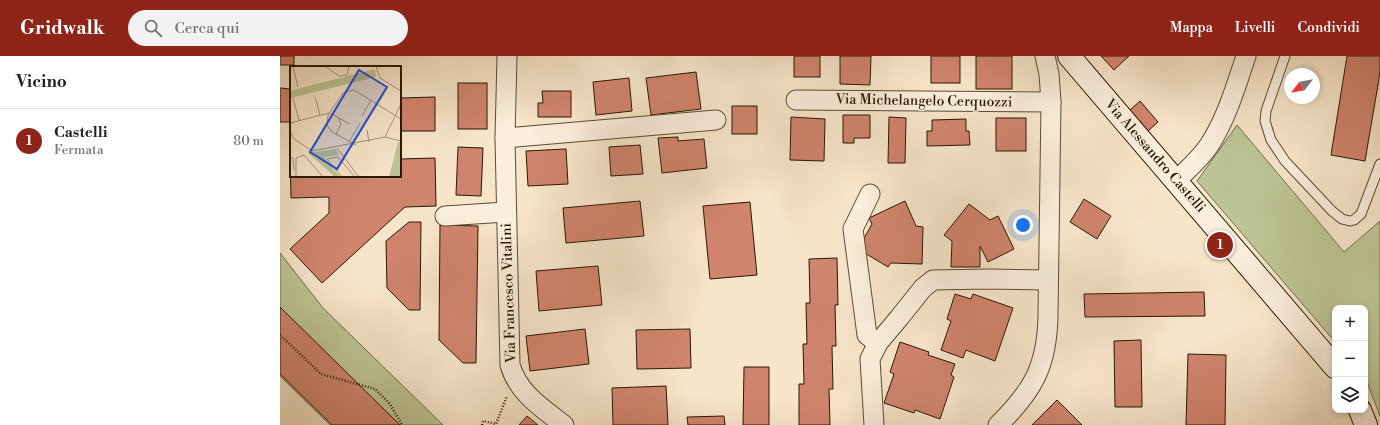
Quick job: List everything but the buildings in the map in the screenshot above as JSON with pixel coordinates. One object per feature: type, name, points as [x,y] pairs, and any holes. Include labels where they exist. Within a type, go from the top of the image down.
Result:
[{"type":"street","name":"Via Francesco Vitalini","points":[[507,56],[505,138],[510,366],[514,377],[524,392],[536,404],[564,425]]},
{"type":"street","points":[[998,425],[1023,398],[1039,371],[1045,352],[1048,330],[1051,102],[1049,74],[1045,56]]},
{"type":"street","name":"Via Alessandro Castelli","points":[[1069,56],[1177,180],[1332,363]]},
{"type":"street","points":[[1177,180],[1195,162],[1213,139],[1229,105],[1246,56]]},
{"type":"street","name":"Via Michelangelo Cerquozzi","points":[[796,100],[1051,102]]},
{"type":"street","points":[[505,138],[716,120]]},
{"type":"street","points":[[870,194],[853,229],[867,335],[878,343]]},
{"type":"street","points":[[445,216],[506,212]]},
{"type":"street","points":[[874,425],[870,359],[878,343],[923,288],[934,280],[1048,280]]},
{"type":"street","points":[[1361,413],[1366,425]]},
{"type":"lane","points":[[1285,56],[1265,115],[1265,121],[1271,140],[1285,161],[1332,211],[1342,219],[1350,221],[1354,220],[1361,214],[1380,164]]},
{"type":"path","points":[[280,335],[320,374],[375,389],[390,404],[402,425]]},
{"type":"path","points":[[482,425],[483,421],[496,424],[508,392]]},
{"type":"green space","points":[[1237,125],[1344,252],[1380,221],[1380,416],[1368,385],[1368,305],[1332,305],[1332,338],[1197,181]]},
{"type":"green space","points":[[280,253],[323,308],[443,425],[330,425],[280,376]]},
{"type":"place","name":"Castelli","points":[[1220,245]]}]
